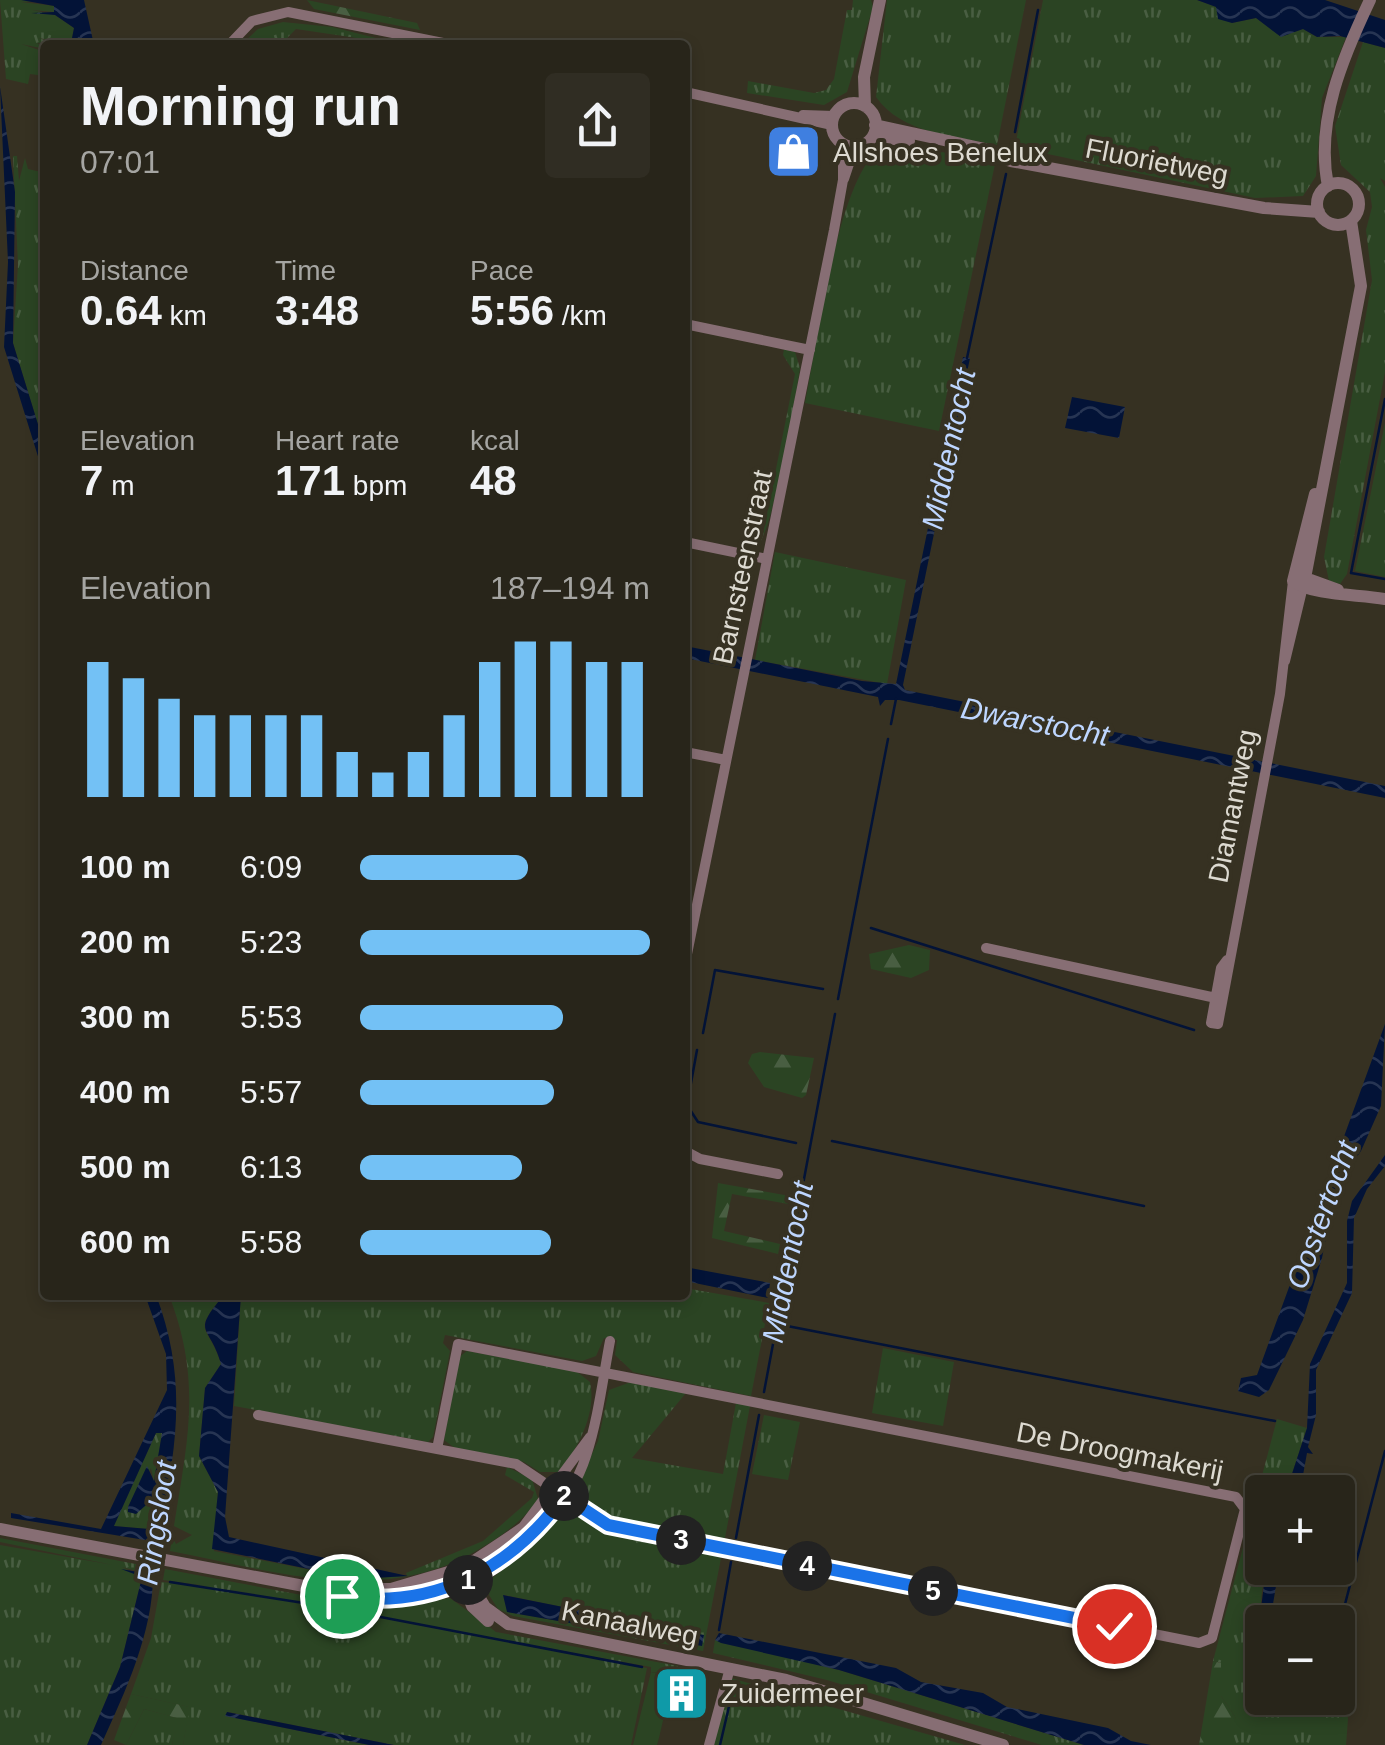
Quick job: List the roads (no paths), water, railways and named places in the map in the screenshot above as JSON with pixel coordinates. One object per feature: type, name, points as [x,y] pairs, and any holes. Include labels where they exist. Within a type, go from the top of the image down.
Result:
[{"type":"street","points":[[833,120],[849,145],[874,130],[859,105],[880,0]]},
{"type":"street","points":[[1334,184],[1325,148],[1330,104],[1369,4]]},
{"type":"street","points":[[234,40],[252,21],[288,12],[428,40]]},
{"type":"street","points":[[690,93],[833,120],[859,105]]},
{"type":"street","name":"Fluorietweg","points":[[874,130],[976,150],[1014,153],[1025,160],[1279,209],[1318,206]]},
{"type":"street","name":"Barnsteenstraat","points":[[690,937],[849,145]]},
{"type":"street","points":[[1334,184],[1351,188],[1358,198],[1358,211],[1346,223],[1328,222],[1318,206],[1334,184]]},
{"type":"street","name":"Diamantweg","points":[[986,948],[1218,998],[1268,758],[1300,582],[1305,522],[1321,483],[1360,296],[1359,262],[1346,223]]},
{"type":"street","points":[[690,325],[810,350]]},
{"type":"street","points":[[690,543],[767,559]]},
{"type":"street","points":[[1300,582],[1385,600]]},
{"type":"street","points":[[690,753],[726,760]]},
{"type":"street","points":[[690,1154],[700,1159]]},
{"type":"street","points":[[690,1160],[778,1174]]},
{"type":"street","points":[[0,1529],[320,1589],[390,1589],[465,1576],[531,1536],[560,1492],[590,1437],[610,1341]]},
{"type":"street","points":[[437,1449],[458,1344],[604,1373]]},
{"type":"street","name":"De Droogmakerij","points":[[560,1492],[608,1525],[1199,1643],[1212,1636],[1245,1509],[1236,1497],[604,1373]]},
{"type":"street","points":[[258,1416],[516,1464],[560,1492]]},
{"type":"street","name":"Kanaalweg","points":[[465,1576],[488,1611],[520,1627],[730,1668],[858,1700],[1003,1745]]},
{"type":"street","name":"Kanaalweg","points":[[709,1745],[730,1668]]},
{"type":"water","points":[[21,0],[84,0],[93,40],[72,40],[74,28],[55,15],[31,13],[54,12],[54,6]]},
{"type":"water","points":[[1197,0],[1325,0],[1385,20],[1385,48],[1340,36],[1317,37],[1303,29],[1281,37],[1256,18],[1232,23],[1218,19],[1216,7]]},
{"type":"water","points":[[0,86],[15,192],[13,343],[40,431],[40,463],[4,347],[8,262]]},
{"type":"water","name":"Dwarstocht","points":[[963,357],[970,358],[905,690],[1385,786],[1385,798],[899,700],[885,700],[880,706],[878,697],[690,659],[690,647],[862,681],[896,684]]},
{"type":"water","points":[[1072,397],[1125,407],[1119,438],[1065,428]]},
{"type":"water","name":"Oostertocht","points":[[1385,1024],[1381,1106],[1361,1151],[1336,1186],[1322,1258],[1303,1320],[1269,1390],[1259,1397],[1238,1391],[1241,1378],[1257,1375]]},
{"type":"water","points":[[1385,1155],[1385,1166],[1367,1189],[1354,1218],[1352,1293],[1316,1370],[1316,1415],[1308,1447],[1313,1454],[1307,1453],[1303,1475],[1292,1475],[1307,1428],[1310,1364],[1347,1283],[1347,1221],[1352,1201]]},
{"type":"water","points":[[690,1268],[770,1283],[768,1298],[690,1282]]},
{"type":"water","name":"Ringsloot","points":[[147,1300],[158,1300],[167,1328],[176,1390],[173,1451],[156,1547],[145,1540],[11,1518],[11,1513],[101,1529],[167,1390],[166,1354]],"holes":[[[156,1433],[162,1433],[154,1481],[147,1466],[128,1507],[128,1512],[136,1514],[154,1498],[149,1529],[114,1526]]]},
{"type":"water","points":[[220,1300],[241,1300],[225,1517],[229,1537],[408,1576],[357,1579],[212,1549],[218,1492],[199,1456],[205,1388],[221,1364],[206,1330],[208,1317]]},
{"type":"water","points":[[146,1566],[153,1568],[152,1591],[137,1659],[101,1745],[87,1745],[120,1667],[142,1577],[121,1569],[144,1573]]},
{"type":"water","points":[[1264,1585],[1276,1585],[1273,1605],[1261,1605]]},
{"type":"water","points":[[503,1595],[704,1635],[702,1646],[507,1612]]},
{"type":"water","points":[[719,1633],[896,1668],[921,1682],[983,1693],[1007,1707],[1108,1728],[1131,1741],[1151,1745],[1084,1745],[839,1670],[721,1643],[715,1640]]},
{"type":"water","points":[[227,1712],[394,1745],[369,1745],[225,1716]]},
{"type":"waterway","name":"Middentocht","points":[[1015,132],[1038,10]]},
{"type":"waterway","name":"Middentocht","points":[[967,358],[1006,174]]},
{"type":"waterway","points":[[1385,399],[1351,573],[1385,579]]},
{"type":"waterway","name":"Middentocht","points":[[891,724],[896,699]]},
{"type":"waterway","name":"Middentocht","points":[[838,999],[888,739]]},
{"type":"waterway","points":[[871,928],[1194,1030]]},
{"type":"waterway","points":[[703,1033],[715,970],[823,989]]},
{"type":"waterway","name":"Middentocht","points":[[764,1392],[835,1014]]},
{"type":"waterway","points":[[690,1088],[697,1050]]},
{"type":"waterway","points":[[690,1110],[698,1122],[796,1143]]},
{"type":"waterway","points":[[832,1141],[1144,1206]]},
{"type":"waterway","points":[[777,1324],[1275,1421]]},
{"type":"waterway","name":"Middentocht","points":[[736,1538],[759,1415]]},
{"type":"waterway","points":[[1345,1605],[1385,1451]]},
{"type":"waterway","name":"Middentocht","points":[[719,1630],[731,1562]]},
{"type":"waterway","name":"Ringsloot","points":[[170,1582],[323,1606],[642,1667]]},
{"type":"waterway","points":[[720,1745],[734,1685]]},
{"type":"place","name":"Allshoes Benelux","points":[[794,152]]},
{"type":"place","name":"Zuidermeer","points":[[682,1693]]}]
